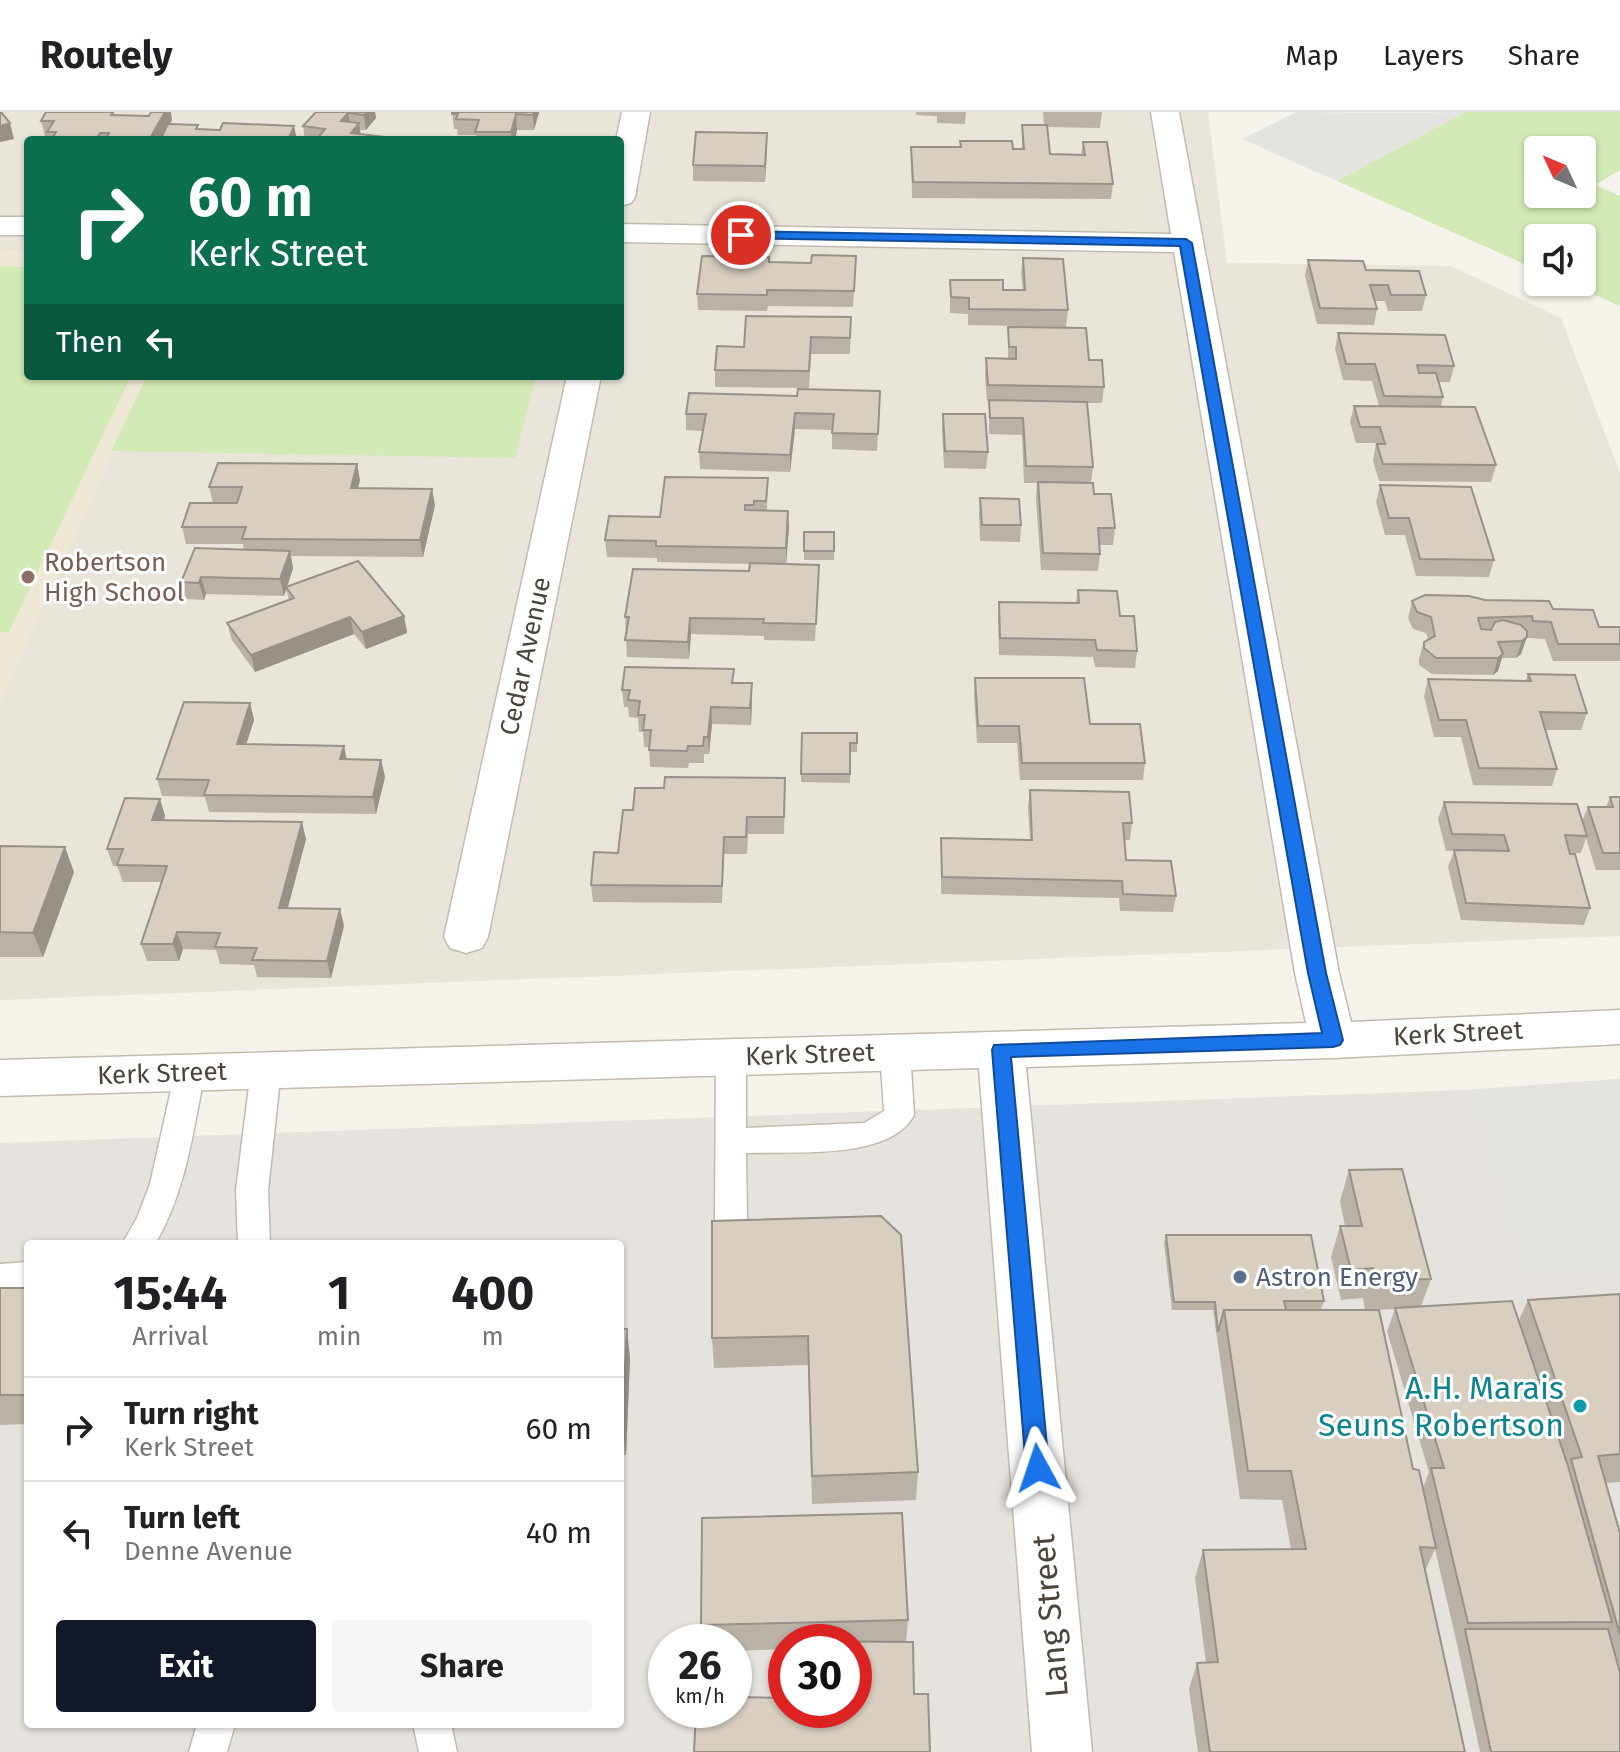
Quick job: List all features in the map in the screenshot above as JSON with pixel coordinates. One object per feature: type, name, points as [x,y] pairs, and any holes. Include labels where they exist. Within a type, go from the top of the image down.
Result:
[{"type":"street","points":[[624,176],[636,112]]},
{"type":"street","points":[[1165,112],[1317,973],[1333,1040]]},
{"type":"street","points":[[0,226],[24,226]]},
{"type":"street","points":[[624,233],[1186,243]]},
{"type":"street","name":"Cedar Avenue","points":[[466,937],[583,380]]},
{"type":"street","name":"Kerk Street","points":[[0,1078],[1333,1040],[1620,1027]]},
{"type":"street","name":"Lang Street","points":[[1001,1050],[1062,1752]]},
{"type":"lane","points":[[732,1141],[868,1135],[879,1130],[899,1115],[895,1051]]},
{"type":"lane","points":[[731,1056],[731,1220]]},
{"type":"lane","points":[[254,1240],[252,1190],[266,1070]]},
{"type":"lane","points":[[141,1240],[163,1196],[190,1072]]},
{"type":"lane","points":[[0,1278],[24,1276]]},
{"type":"lane","points":[[208,1752],[215,1728]]},
{"type":"lane","points":[[433,1728],[438,1752]]},
{"type":"shaded area","points":[[0,112],[1208,112],[1227,263],[1451,266],[1561,318],[1620,473],[1620,936],[0,1000],[0,702],[145,380],[624,380],[624,136],[24,136],[24,251],[0,250]]},
{"type":"shaded area","points":[[1296,112],[1465,112],[1337,181],[1242,139]]},
{"type":"shaded area","name":"Robertson High School","points":[[0,250],[24,251],[24,380],[145,380],[0,702]]},
{"type":"shaded area","points":[[1620,1079],[1620,1752],[0,1752],[0,1143],[1466,1090]]},
{"type":"shaded area","points":[[1620,1079],[1620,1271],[1521,1277],[1466,1090]]},
{"type":"green space","points":[[1465,112],[1620,112],[1620,170],[1596,184],[1596,136],[1524,136],[1524,208],[1596,208],[1596,185],[1620,196],[1620,306],[1596,296],[1596,224],[1524,224],[1524,264],[1337,181]]},
{"type":"green space","name":"Robertson High School","points":[[0,266],[24,267],[24,380],[129,380],[9,632],[0,632]]},
{"type":"green space","points":[[145,380],[535,380],[515,458],[111,451]]},
{"type":"building","points":[[1,112],[10,123],[0,126]]},
{"type":"building","points":[[46,112],[113,112],[111,115],[149,116],[151,112],[165,112],[151,136],[107,136],[109,133],[100,133],[98,136],[54,136],[56,132],[47,132],[54,121],[41,121]]},
{"type":"building","points":[[316,112],[366,112],[364,115],[348,113],[341,121],[359,123],[351,133],[376,136],[319,136],[325,129],[303,126]]},
{"type":"building","points":[[452,112],[534,112],[533,115],[516,114],[511,132],[475,132],[479,120],[456,119],[458,114]]},
{"type":"building","points":[[223,123],[294,126],[290,136],[162,136],[168,124],[198,125],[196,129],[220,130]]},
{"type":"building","points":[[1022,125],[1047,125],[1050,154],[1085,155],[1083,142],[1107,142],[1113,184],[913,182],[911,147],[961,147],[960,141],[1012,141],[1013,149],[1024,149]]},
{"type":"building","points":[[696,132],[767,133],[765,166],[693,165]]},
{"type":"building","points":[[812,255],[856,256],[854,291],[767,290],[767,295],[697,294],[702,256],[769,257],[769,262],[811,263]]},
{"type":"building","points":[[1023,258],[1063,259],[1068,310],[969,309],[969,298],[951,297],[950,280],[1003,280],[1003,290],[1025,290]]},
{"type":"building","points":[[1308,260],[1363,261],[1366,270],[1419,271],[1426,295],[1391,295],[1388,285],[1370,285],[1377,309],[1320,308]]},
{"type":"building","points":[[746,316],[851,317],[850,338],[811,337],[809,371],[715,370],[717,346],[744,347]]},
{"type":"building","points":[[1008,327],[1086,328],[1089,360],[1102,360],[1104,387],[988,385],[986,358],[1016,359],[1016,347],[1009,347]]},
{"type":"building","points":[[1338,333],[1445,335],[1454,366],[1417,365],[1419,373],[1436,373],[1443,397],[1384,396],[1375,364],[1346,364]]},
{"type":"building","points":[[798,389],[880,391],[878,434],[832,433],[834,414],[795,413],[790,455],[699,452],[706,414],[686,414],[689,393],[797,396]]},
{"type":"building","points":[[989,400],[1087,402],[1093,467],[1026,466],[1023,418],[990,418]]},
{"type":"building","points":[[1354,406],[1475,407],[1496,465],[1383,464],[1377,444],[1385,444],[1380,427],[1360,427]]},
{"type":"building","points":[[943,414],[985,414],[988,452],[945,451]]},
{"type":"building","points":[[218,463],[357,464],[351,488],[432,489],[420,540],[242,539],[246,527],[182,527],[190,503],[237,503],[242,487],[209,487]]},
{"type":"building","points":[[665,477],[768,478],[766,501],[754,501],[754,505],[745,505],[745,510],[788,511],[786,548],[656,546],[656,541],[605,540],[609,516],[660,517]]},
{"type":"building","points":[[1038,482],[1093,483],[1094,494],[1111,494],[1115,528],[1098,528],[1100,554],[1043,553]]},
{"type":"building","points":[[1380,485],[1471,487],[1494,560],[1420,559],[1409,518],[1389,518]]},
{"type":"building","points":[[980,498],[1019,499],[1021,525],[982,525]]},
{"type":"building","points":[[804,532],[834,532],[834,551],[804,551]]},
{"type":"building","points":[[195,548],[290,551],[280,579],[201,577],[199,583],[181,582]]},
{"type":"building","points":[[358,561],[404,616],[362,632],[350,617],[251,655],[227,623],[294,598],[286,587]]},
{"type":"building","points":[[750,563],[819,565],[816,624],[763,623],[764,619],[690,618],[688,642],[625,640],[629,617],[625,617],[633,569],[749,571]]},
{"type":"building","points":[[1078,590],[1117,591],[1120,616],[1134,616],[1137,651],[1097,650],[1095,640],[1000,638],[999,602],[1079,603]]},
{"type":"building","points":[[1425,595],[1549,601],[1553,609],[1593,610],[1599,627],[1620,627],[1620,644],[1558,644],[1551,622],[1533,621],[1532,616],[1478,618],[1481,629],[1491,630],[1495,622],[1503,620],[1521,625],[1527,631],[1527,637],[1522,641],[1498,642],[1503,654],[1498,658],[1436,658],[1424,648],[1424,642],[1435,636],[1431,617],[1417,612],[1412,601]]},
{"type":"building","points":[[625,667],[734,669],[732,683],[752,683],[750,708],[711,707],[708,737],[704,737],[703,746],[688,746],[687,751],[649,750],[651,730],[643,730],[645,715],[638,715],[640,701],[628,700],[630,690],[622,690]]},
{"type":"building","points":[[1528,674],[1575,675],[1587,713],[1540,712],[1557,769],[1479,768],[1466,720],[1439,720],[1428,679],[1531,681]]},
{"type":"building","points":[[975,678],[1084,678],[1090,724],[1140,724],[1145,763],[1022,763],[1019,726],[978,726]]},
{"type":"building","points":[[184,702],[250,703],[237,744],[344,746],[340,759],[381,760],[373,797],[204,795],[209,780],[157,779]]},
{"type":"building","points":[[802,733],[857,733],[857,743],[850,743],[850,774],[801,774]]},
{"type":"building","points":[[665,777],[785,778],[784,817],[747,817],[746,837],[724,837],[722,886],[591,885],[594,852],[618,853],[623,810],[633,810],[635,788],[664,788]]},
{"type":"building","points":[[1030,790],[1129,792],[1132,823],[1123,823],[1126,860],[1171,861],[1176,896],[1123,894],[1122,881],[942,877],[941,838],[1032,840]]},
{"type":"building","points":[[1610,797],[1620,797],[1620,853],[1603,853],[1588,807],[1613,807]]},
{"type":"building","points":[[125,798],[160,799],[152,820],[302,822],[279,908],[340,909],[327,961],[252,960],[257,948],[215,947],[220,933],[177,932],[173,944],[141,944],[167,866],[117,865],[123,849],[107,849]]},
{"type":"building","points":[[1444,802],[1577,804],[1587,836],[1565,835],[1570,854],[1575,854],[1590,908],[1466,903],[1454,850],[1509,851],[1504,835],[1452,834]]},
{"type":"building","points":[[0,846],[65,847],[33,933],[0,932]]},
{"type":"building","points":[[1402,1169],[1431,1279],[1376,1280],[1373,1268],[1351,1270],[1340,1226],[1362,1226],[1349,1170]]},
{"type":"building","points":[[881,1216],[901,1235],[918,1472],[812,1476],[808,1336],[712,1338],[712,1221]]},
{"type":"building","points":[[1166,1235],[1311,1235],[1324,1301],[1284,1301],[1286,1310],[1224,1310],[1218,1332],[1215,1302],[1174,1302]]},
{"type":"building","points":[[0,1288],[24,1288],[24,1395],[0,1395]]},
{"type":"building","name":"A.H. Marais Seuns Robertson","points":[[1620,1294],[1620,1454],[1598,1456],[1620,1533],[1620,1635],[1571,1459],[1582,1457],[1528,1300]]},
{"type":"building","points":[[1512,1301],[1568,1466],[1612,1622],[1468,1623],[1431,1468],[1444,1468],[1395,1308]]},
{"type":"building","points":[[1224,1310],[1379,1310],[1413,1469],[1419,1470],[1436,1548],[1420,1547],[1465,1752],[1210,1752],[1197,1663],[1218,1662],[1203,1550],[1306,1549],[1291,1471],[1248,1471]]},
{"type":"building","points":[[624,1329],[627,1329],[624,1388]]},
{"type":"building","points":[[902,1513],[908,1620],[701,1624],[702,1518]]},
{"type":"building","points":[[1465,1629],[1608,1629],[1620,1673],[1620,1752],[1491,1752]]},
{"type":"building","points":[[872,1642],[913,1642],[914,1694],[928,1694],[930,1752],[694,1752],[695,1728],[752,1728],[752,1697],[768,1698],[768,1728],[872,1728]]},
{"type":"place","name":"Robertson High School","points":[[28,577]]},
{"type":"place","name":"Astron Energy","points":[[1240,1277]]},
{"type":"place","name":"A.H. Marais Seuns Robertson","points":[[1580,1406]]},
{"type":"route","points":[[741,235],[1186,243],[1317,973],[1333,1040],[1001,1050],[1038,1468]]}]
